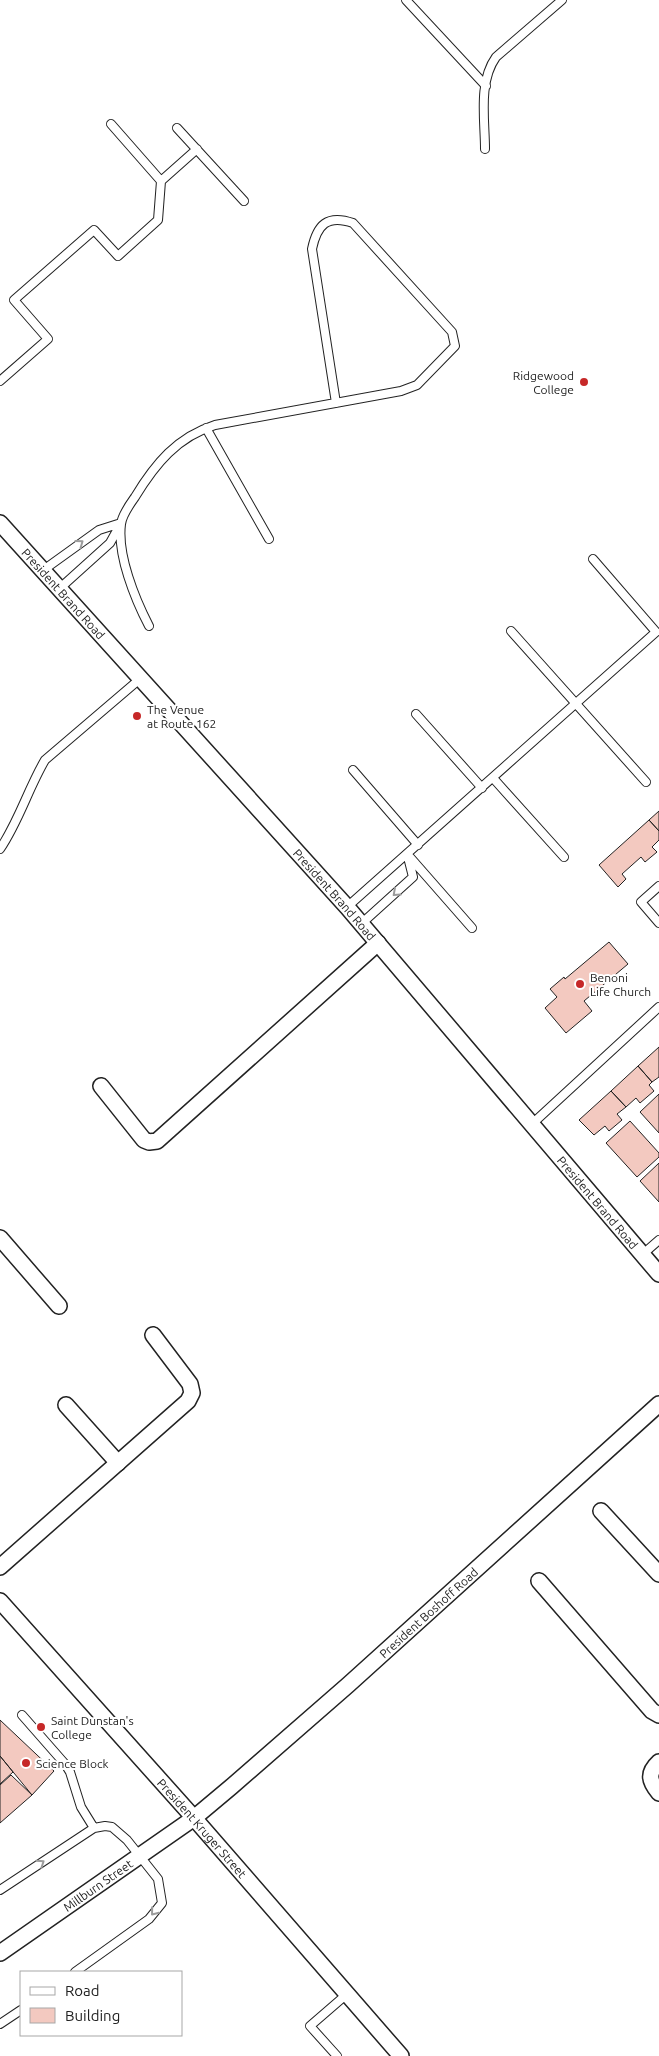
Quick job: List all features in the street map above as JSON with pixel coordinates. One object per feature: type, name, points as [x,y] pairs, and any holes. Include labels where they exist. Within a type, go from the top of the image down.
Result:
[{"type":"street","name":"President Brand Road","points":[[0,523],[347,907],[659,1274]]},
{"type":"street","points":[[101,1086],[144,1140],[149,1142],[157,1141],[378,943]]},
{"type":"street","points":[[2,1246],[59,1306]]},
{"type":"street","points":[[0,1567],[184,1405],[192,1393],[190,1384],[153,1335]]},
{"type":"street","points":[[66,1404],[118,1463]]},
{"type":"street","name":"President Boshoff Road","points":[[194,1818],[312,1718],[659,1404]]},
{"type":"street","points":[[601,1510],[659,1574]]},
{"type":"street","points":[[539,1581],[652,1711],[659,1715]]},
{"type":"street","name":"President Kruger Street","points":[[0,1601],[194,1818],[401,2056]]},
{"type":"street","points":[[659,1762],[652,1768],[651,1776],[652,1785],[659,1793]]},
{"type":"street","name":"Millburn Street","points":[[0,1953],[194,1818]]},
{"type":"lane","points":[[406,0],[486,86]]},
{"type":"lane","points":[[485,149],[486,86],[489,68],[496,57],[562,0]]},
{"type":"lane","points":[[111,124],[161,181]]},
{"type":"lane","points":[[178,128],[244,202]]},
{"type":"lane","points":[[0,380],[48,339],[14,300],[94,230],[118,256],[158,220],[161,181],[197,149]]},
{"type":"lane","points":[[59,589],[110,543],[149,474],[174,447],[196,431],[401,391],[417,385],[455,346],[452,332],[352,223],[341,219],[330,219],[319,229],[315,236],[312,250],[336,403]]},
{"type":"lane","points":[[206,428],[269,539]]},
{"type":"lane","points":[[42,570],[99,530],[121,523]]},
{"type":"lane","points":[[121,523],[126,569],[135,600],[149,626]]},
{"type":"lane","points":[[347,907],[657,633],[593,559]]},
{"type":"lane","points":[[510,631],[646,782]]},
{"type":"lane","points":[[0,849],[12,832],[35,776],[45,760],[141,678]]},
{"type":"lane","points":[[416,714],[482,788]]},
{"type":"lane","points":[[354,770],[418,845]]},
{"type":"lane","points":[[493,778],[564,857]]},
{"type":"lane","points":[[361,924],[413,877],[408,855]]},
{"type":"lane","points":[[408,855],[472,928]]},
{"type":"lane","points":[[659,886],[641,902],[659,923]]},
{"type":"lane","points":[[532,1124],[659,1007]]},
{"type":"lane","points":[[643,1254],[659,1240]]},
{"type":"lane","points":[[22,1715],[65,1764],[70,1772],[81,1807],[94,1828]]},
{"type":"lane","points":[[0,1890],[94,1828],[105,1826],[119,1831],[158,1879],[162,1903],[149,1919],[76,1971]]},
{"type":"lane","points":[[337,2056],[310,2026],[347,1994]]},
{"type":"lane","points":[[0,2024],[20,2011]]},
{"type":"building","points":[[659,811],[659,831],[649,820]]},
{"type":"building","points":[[649,820],[659,831],[659,840],[652,847],[657,852],[645,862],[641,857],[622,874],[626,879],[618,887],[599,865]]},
{"type":"building","name":"Benoni Life Church","points":[[609,942],[628,964],[584,1001],[592,1011],[566,1033],[545,1008],[557,997],[550,989],[564,977],[565,979]]},
{"type":"building","points":[[659,1047],[659,1077],[652,1082],[638,1066]]},
{"type":"building","points":[[638,1066],[652,1082],[649,1085],[654,1091],[640,1103],[636,1098],[626,1107],[611,1091]]},
{"type":"building","points":[[611,1091],[626,1107],[617,1114],[622,1120],[609,1131],[605,1126],[594,1135],[579,1120]]},
{"type":"building","points":[[659,1094],[659,1133],[640,1112]]},
{"type":"building","points":[[630,1121],[659,1153],[659,1157],[637,1177],[606,1143]]},
{"type":"building","points":[[659,1163],[659,1202],[640,1181]]},
{"type":"building","name":"Science Block","points":[[0,1720],[54,1771],[32,1795],[0,1756]]},
{"type":"building","points":[[0,1756],[13,1772],[0,1784]]},
{"type":"building","points":[[11,1775],[32,1795],[0,1823],[0,1785]]},
{"type":"place","name":"Ridgewood College","points":[[584,382]]},
{"type":"place","name":"The Venue at Route 162","points":[[137,716]]},
{"type":"place","name":"Benoni Life Church","points":[[580,984]]},
{"type":"place","name":"Saint Dunstan's College","points":[[41,1727]]},
{"type":"place","name":"Science Block","points":[[26,1763]]}]
